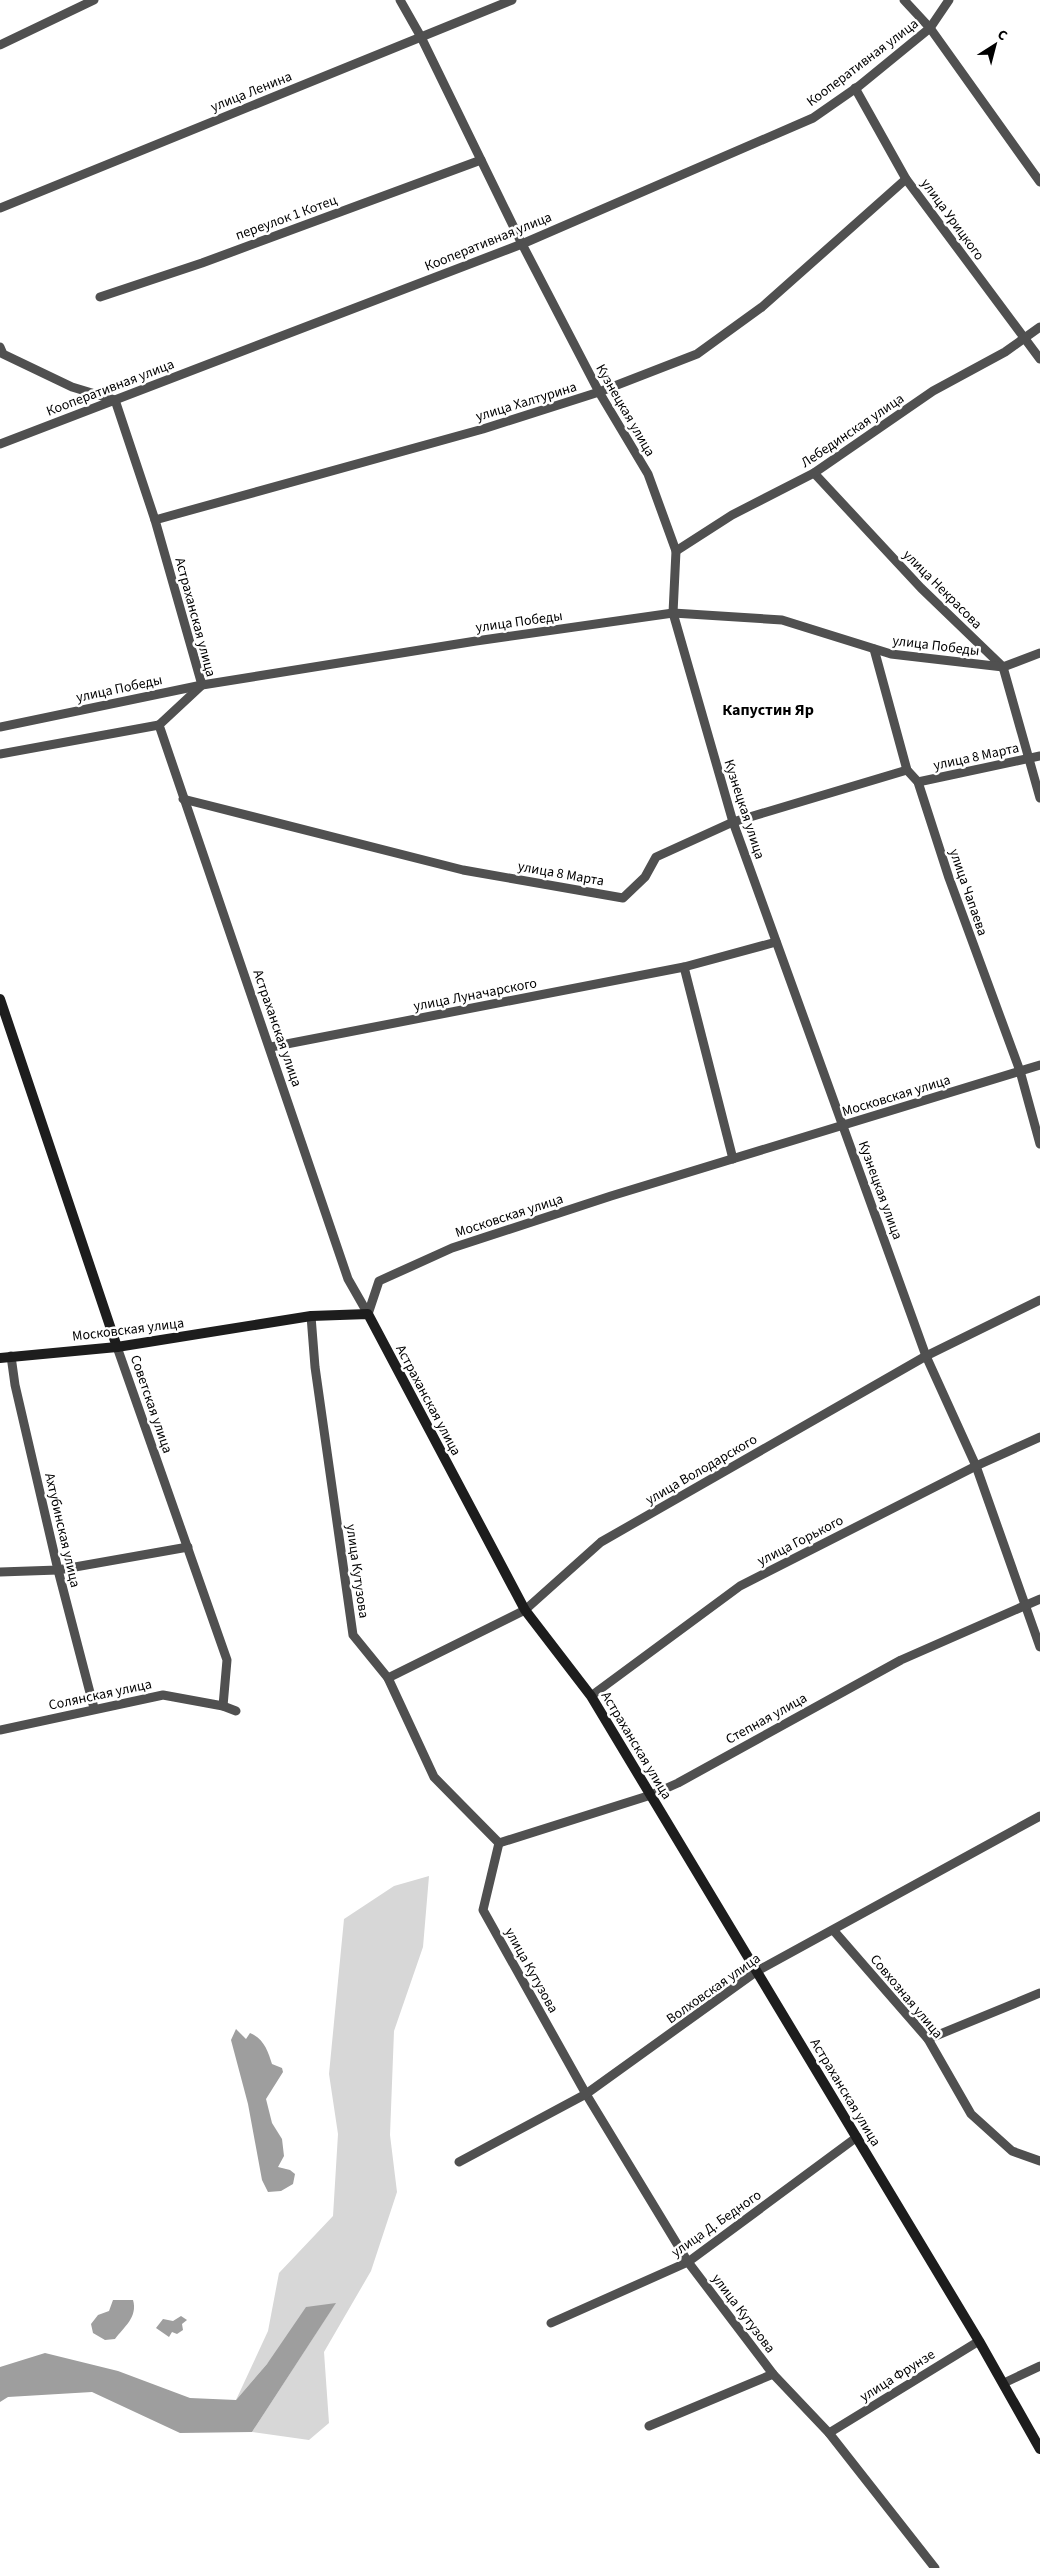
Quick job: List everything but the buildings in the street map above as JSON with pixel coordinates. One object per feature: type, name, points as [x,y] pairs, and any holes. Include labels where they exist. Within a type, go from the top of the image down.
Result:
[{"type":"street","points":[[0,45],[94,0]]},
{"type":"street","name":"Кузнецкая улица","points":[[400,0],[421,38],[522,244],[599,392],[648,474],[676,551],[673,613],[733,822],[926,1356],[976,1466],[1040,1647]]},
{"type":"street","name":"улица Ленина","points":[[0,208],[512,0]]},
{"type":"street","points":[[904,0],[930,28],[1040,182]]},
{"type":"street","name":"Кооперативная улица","points":[[0,444],[522,244],[813,118],[855,88],[930,28],[948,0]]},
{"type":"street","name":"улица Урицкого","points":[[855,88],[906,179],[1040,359]]},
{"type":"street","name":"переулок 1 Котец","points":[[100,297],[202,263],[481,160]]},
{"type":"street","name":"улица Халтурина","points":[[155,520],[483,429],[599,392],[697,354],[762,307],[906,179]]},
{"type":"street","name":"Лебединская улица","points":[[676,551],[732,515],[814,473],[933,391],[1005,352],[1040,327]]},
{"type":"street","points":[[0,347],[2,354],[72,387],[115,400]]},
{"type":"street","name":"Астраханская улица","points":[[115,400],[155,520],[202,685],[160,725],[183,799],[271,1047],[348,1280],[368,1314],[525,1610],[591,1696],[979,2340],[1040,2449]]},
{"type":"street","name":"улица Некрасова","points":[[814,473],[921,588],[1002,667]]},
{"type":"street","name":"улица Победы","points":[[0,727],[202,685],[673,613],[782,620],[891,654],[1002,667],[1040,653]]},
{"type":"street","name":"улица Чапаева","points":[[874,649],[907,770],[918,782],[949,878],[1020,1072],[1040,1144]]},
{"type":"street","points":[[1002,667],[1027,759],[1040,798]]},
{"type":"street","points":[[0,754],[160,725]]},
{"type":"street","name":"улица 8 Марта","points":[[918,782],[1040,756]]},
{"type":"street","name":"улица 8 Марта","points":[[183,799],[463,870],[623,898],[645,877],[656,857],[733,822],[907,770]]},
{"type":"street","name":"улица Луначарского","points":[[271,1047],[684,967],[776,942]]},
{"type":"street","points":[[684,967],[733,1159]]},
{"type":"street","name":"Советская улица","points":[[0,999],[117,1347],[226,1660],[223,1706]]},
{"type":"street","name":"Московская улица","points":[[5,1357],[117,1347],[311,1316],[368,1314],[379,1281],[452,1248],[733,1159],[1040,1066]]},
{"type":"street","name":"улица Володарского","points":[[388,1678],[525,1610],[600,1542],[926,1356],[1040,1300]]},
{"type":"street","name":"улица Кутузова","points":[[311,1316],[314,1367],[353,1635],[388,1678],[434,1777],[498,1843],[483,1910],[586,2094],[688,2262],[773,2374],[829,2433],[935,2568]]},
{"type":"street","name":"Ахтубинская улица","points":[[5,1357],[15,1386],[58,1570],[94,1708]]},
{"type":"street","name":"улица Горького","points":[[591,1696],[740,1586],[976,1466],[1040,1437]]},
{"type":"street","points":[[0,1572],[58,1570],[188,1547]]},
{"type":"street","name":"Степная улица","points":[[498,1843],[651,1795],[678,1783],[901,1660],[1040,1599]]},
{"type":"street","name":"Солянская улица","points":[[0,1730],[94,1708],[163,1695],[236,1710]]},
{"type":"street","name":"Волховская улица","points":[[459,2162],[586,2094],[758,1972],[1040,1816]]},
{"type":"street","name":"Совхозная улица","points":[[834,1931],[928,2038],[971,2114],[1012,2151],[1040,2161]]},
{"type":"street","points":[[928,2038],[1040,1993]]},
{"type":"street","name":"улица Д. Бедного","points":[[551,2323],[688,2262],[857,2137]]},
{"type":"street","name":"улица Фрунзе","points":[[829,2433],[979,2340]]},
{"type":"street","points":[[1004,2383],[1040,2366]]},
{"type":"street","points":[[649,2426],[773,2374]]},
{"type":"shaded area","points":[[429,1876],[423,1947],[394,2031],[390,2135],[397,2192],[371,2271],[324,2352],[329,2423],[309,2440],[252,2432],[335,2304],[267,2364],[236,2400],[268,2331],[279,2273],[333,2216],[338,2134],[329,2074],[344,1919],[394,1886]]},
{"type":"shaded area","points":[[236,2029],[246,2039],[250,2033],[259,2039],[267,2050],[272,2064],[282,2068],[283,2072],[266,2099],[272,2123],[282,2139],[284,2156],[278,2167],[290,2170],[295,2174],[293,2184],[281,2191],[268,2192],[262,2180],[248,2104],[231,2040]]},
{"type":"shaded area","points":[[113,2300],[133,2300],[134,2312],[115,2339],[105,2340],[93,2333],[91,2324],[98,2315],[109,2311]]},
{"type":"shaded area","points":[[336,2303],[252,2432],[180,2433],[92,2392],[8,2397],[0,2402],[0,2367],[45,2353],[118,2371],[190,2398],[236,2400],[267,2364],[306,2307]]},
{"type":"shaded area","points":[[181,2316],[187,2320],[182,2324],[183,2330],[177,2334],[172,2332],[169,2337],[156,2328],[163,2319],[173,2321]]},
{"type":"district","name":"Капустин Яр","points":[[768,709]]}]
